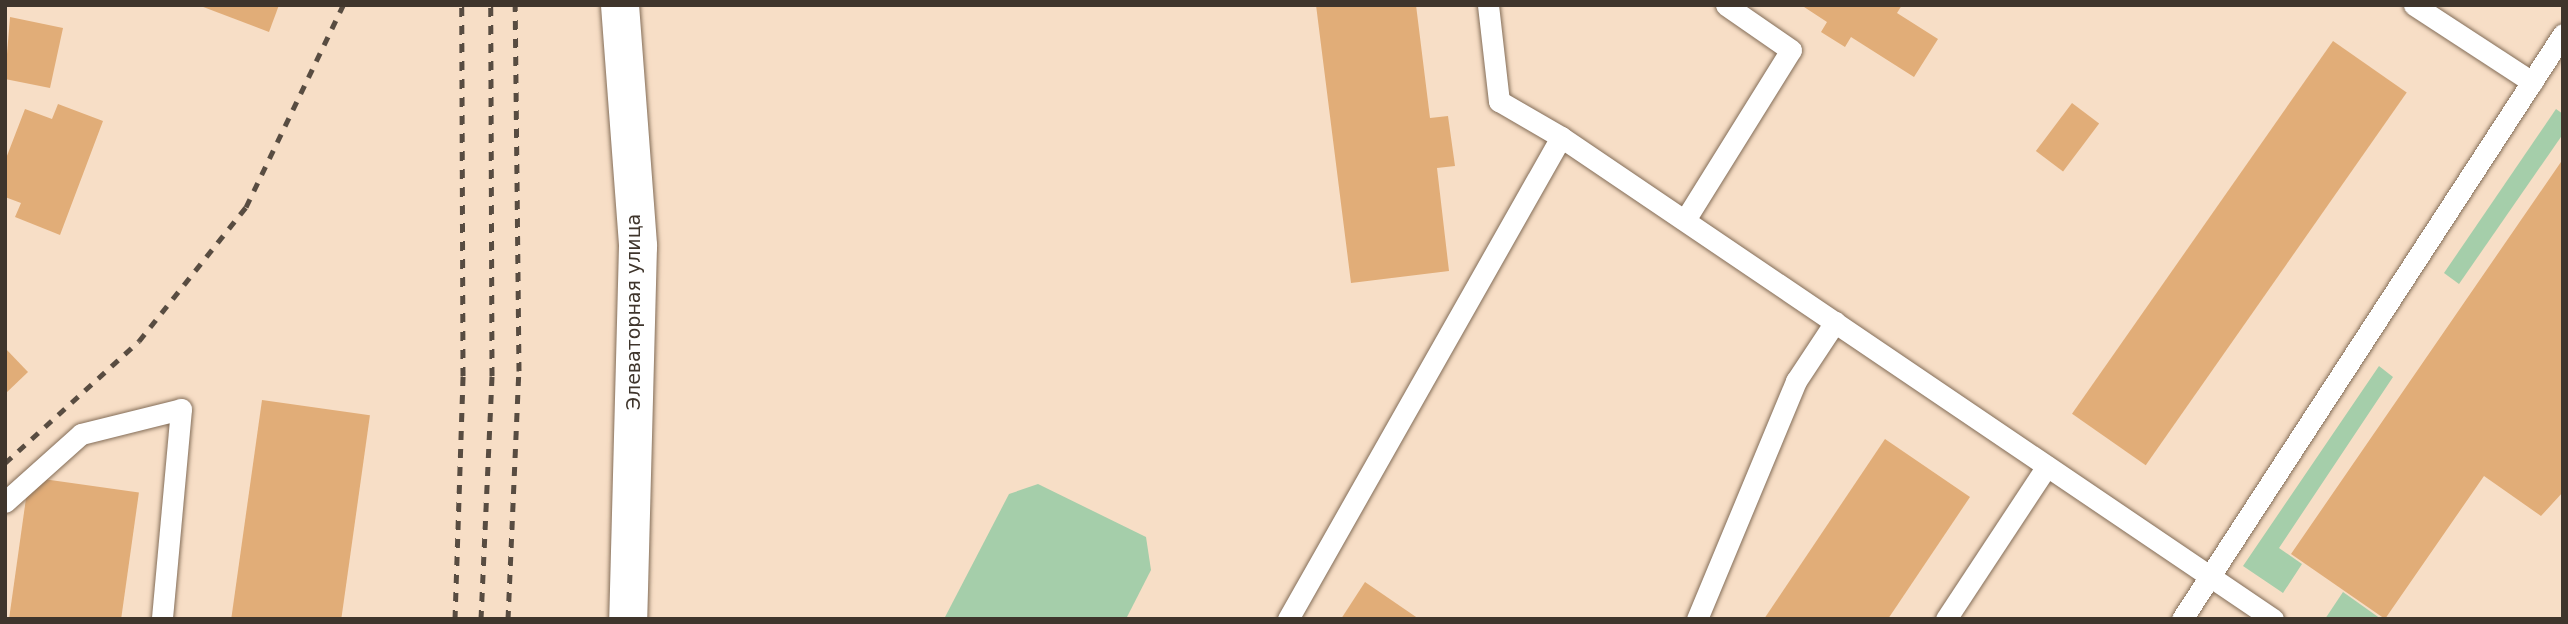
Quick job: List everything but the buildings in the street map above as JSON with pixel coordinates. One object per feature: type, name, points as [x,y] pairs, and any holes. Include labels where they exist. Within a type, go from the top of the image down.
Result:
[{"type":"street","name":"Элеваторная улица","points":[[620,5],[638,246],[628,619]]},
{"type":"lane","points":[[1488,5],[1499,101],[1561,137],[1685,219],[2273,619]]},
{"type":"lane","points":[[1685,219],[1791,50],[1726,5]]},
{"type":"lane","points":[[2414,5],[2532,82]]},
{"type":"lane","points":[[2182,619],[2563,34]]},
{"type":"lane","points":[[1289,619],[1561,137]]},
{"type":"lane","points":[[1697,619],[1796,381],[1835,322]]},
{"type":"lane","points":[[5,502],[82,434],[181,409],[162,619]]},
{"type":"lane","points":[[1946,619],[2047,466]]},
{"type":"green space","points":[[2556,109],[2563,114],[2563,134],[2459,284],[2444,273]]},
{"type":"green space","points":[[2379,366],[2393,377],[2279,548],[2302,564],[2283,593],[2243,566]]},
{"type":"green space","points":[[1038,484],[1146,537],[1151,570],[1126,619],[944,619],[1009,494]]},
{"type":"green space","points":[[2343,592],[2381,619],[2325,619]]},
{"type":"railway","points":[[5,463],[139,341],[246,207],[343,5]]},
{"type":"railway","points":[[455,619],[463,376],[462,5]]},
{"type":"railway","points":[[481,619],[492,376],[491,5]]},
{"type":"railway","points":[[508,619],[519,371],[515,5]]}]
